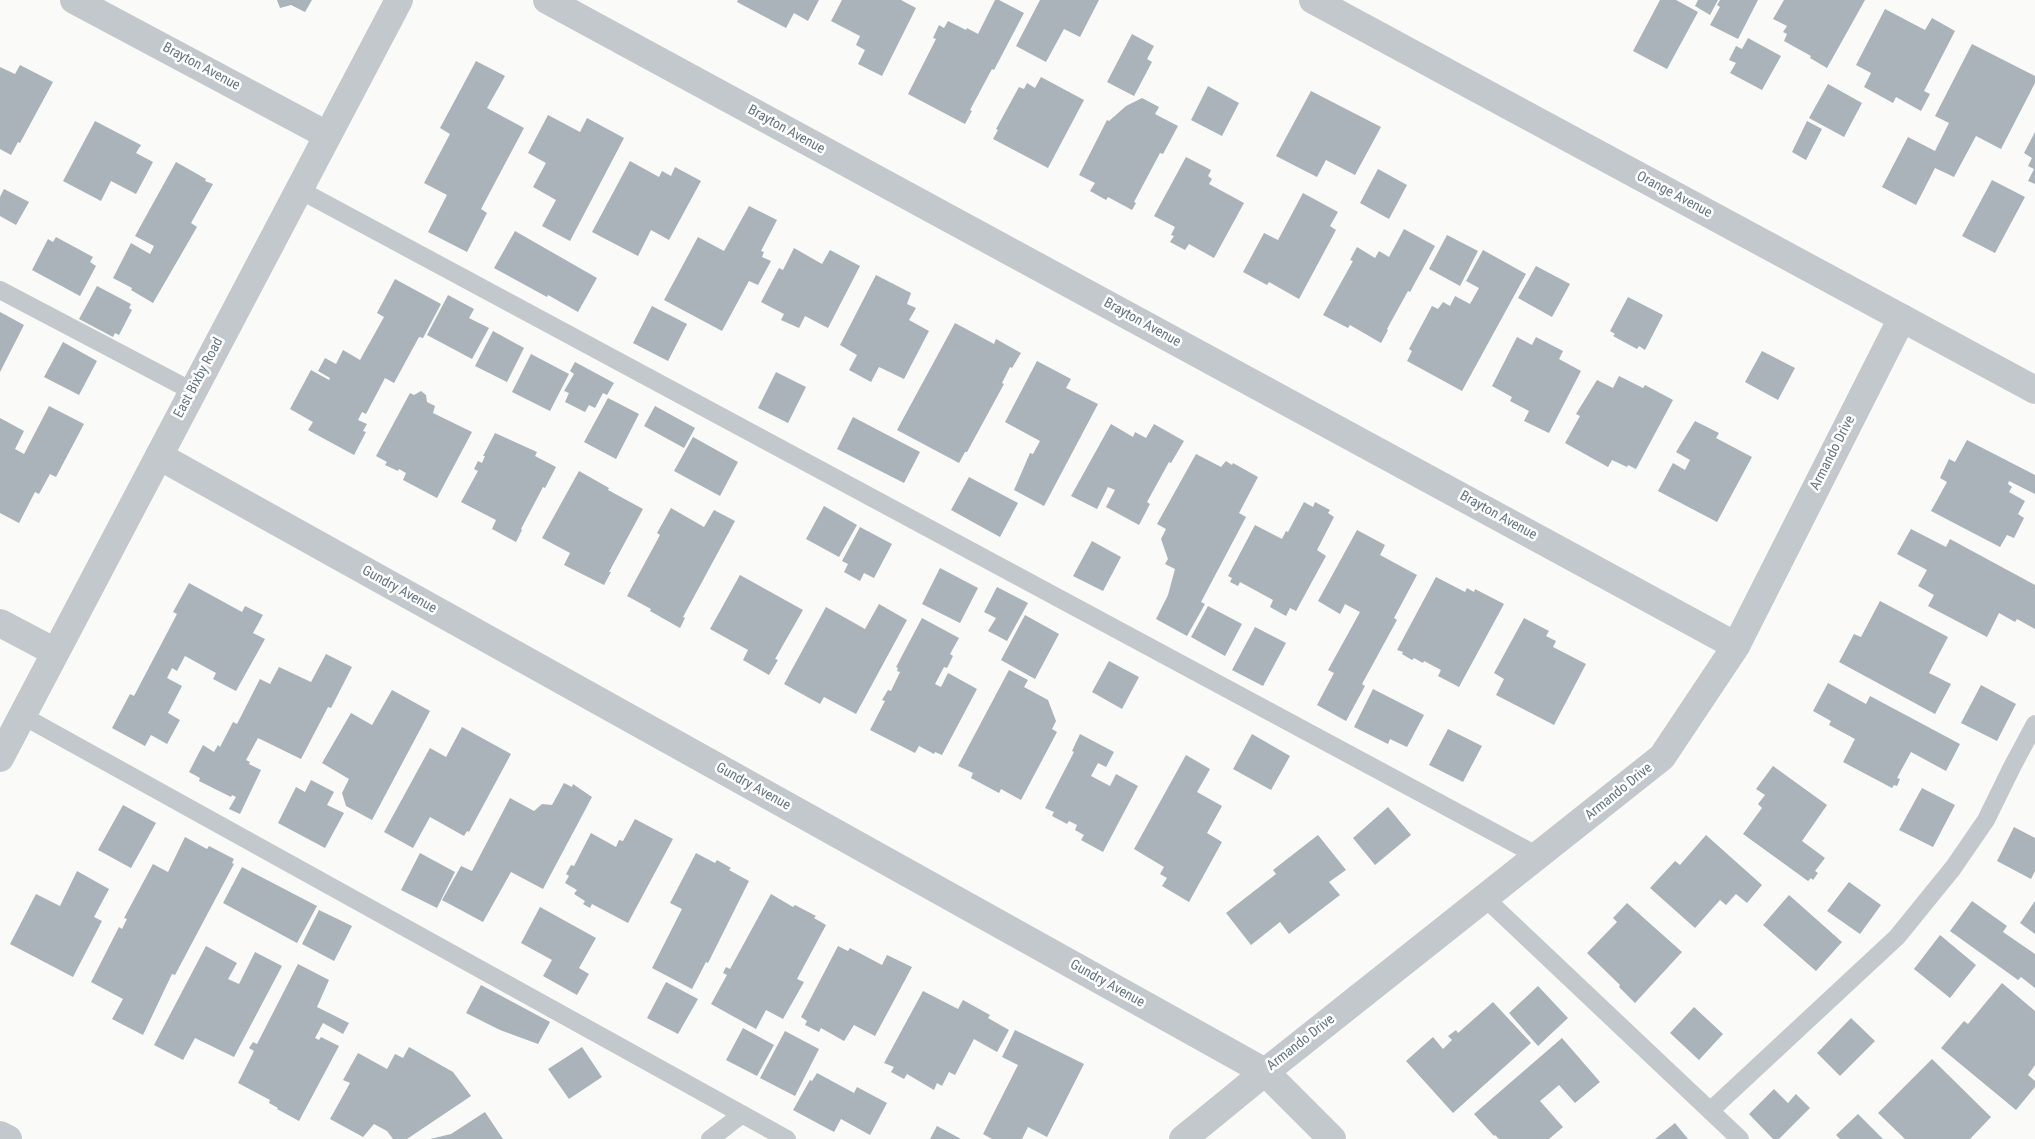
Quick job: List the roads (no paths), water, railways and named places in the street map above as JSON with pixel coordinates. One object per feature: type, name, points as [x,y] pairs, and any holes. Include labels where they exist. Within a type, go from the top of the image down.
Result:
[{"type":"street","name":"Brayton Avenue","points":[[74,0],[327,134]]},
{"type":"street","name":"East Bixby Road","points":[[0,758],[54,652],[399,0]]},
{"type":"street","name":"Brayton Avenue","points":[[547,0],[1736,646]]},
{"type":"street","name":"Orange Avenue","points":[[1313,0],[2035,390]]},
{"type":"street","name":"Armando Drive","points":[[1183,1139],[1662,757],[1736,646],[1902,318]]},
{"type":"street","name":"Gundry Avenue","points":[[158,456],[1265,1072],[1332,1139]]},
{"type":"street","points":[[0,623],[54,652]]},
{"type":"street","points":[[0,1135],[8,1139]]},
{"type":"lane","points":[[298,190],[1538,856]]},
{"type":"lane","points":[[0,290],[192,391]]},
{"type":"lane","points":[[23,716],[786,1139]]},
{"type":"lane","points":[[1711,1110],[1897,937],[1953,868],[1986,820],[2035,724]]},
{"type":"lane","points":[[1485,898],[1740,1139]]},
{"type":"lane","points":[[710,1139],[741,1115]]}]
